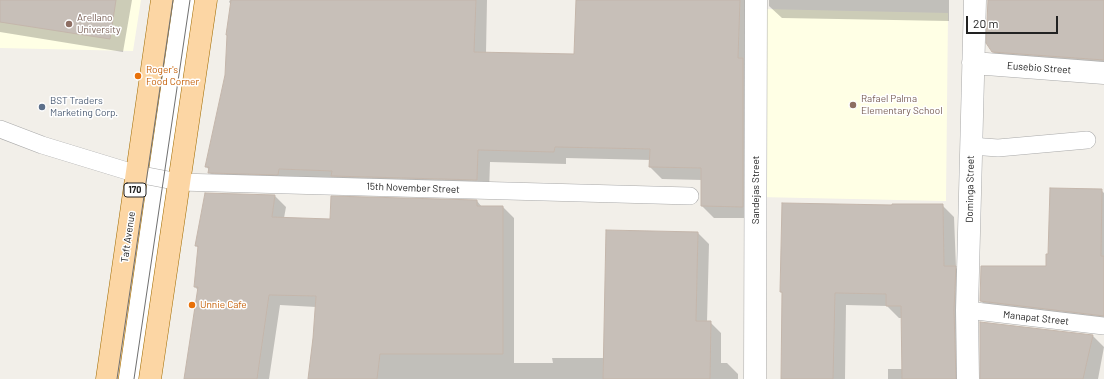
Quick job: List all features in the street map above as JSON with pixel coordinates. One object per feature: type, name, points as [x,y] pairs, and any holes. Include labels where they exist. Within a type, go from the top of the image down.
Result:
[{"type":"main road","name":"Taft Avenue","points":[[107,379],[162,0]]},
{"type":"main road","points":[[150,379],[206,0]]},
{"type":"street","name":"Sandejas Street","points":[[755,379],[756,0]]},
{"type":"street","name":"Dominga Street","points":[[968,379],[967,310],[975,0]]},
{"type":"street","name":"Eusebio Street","points":[[973,63],[1104,73]]},
{"type":"lane","name":"15th November Street","points":[[0,129],[42,145],[137,174],[179,182],[690,196]]},
{"type":"lane","points":[[971,146],[998,148],[1087,140]]},
{"type":"lane","name":"Manapat Street","points":[[967,310],[1104,326]]},
{"type":"shaded area","name":"Arellano University","points":[[0,0],[141,0],[133,51],[0,48]]},
{"type":"shaded area","name":"Rafael Palma Elementary School","points":[[761,9],[948,13],[946,201],[758,197]]},
{"type":"pier","points":[[161,0],[202,0],[146,379],[105,379]]},
{"type":"building","points":[[0,0],[116,0],[110,39],[0,22]]},
{"type":"building","points":[[231,0],[476,0],[474,52],[574,54],[576,0],[740,0],[738,58],[743,58],[743,207],[701,206],[701,168],[649,167],[650,149],[555,147],[554,152],[478,150],[477,180],[331,176],[332,171],[279,169],[278,175],[208,173],[209,167],[205,167],[225,75],[226,35]]},
{"type":"building","points":[[988,0],[1104,0],[1104,60],[992,52],[986,43]]},
{"type":"building","points":[[1050,188],[1102,189],[1101,256],[1104,256],[1104,316],[980,301],[981,266],[1046,266],[1046,254],[1048,254]]},
{"type":"building","points":[[205,193],[275,195],[272,217],[330,219],[331,196],[477,200],[477,206],[503,206],[503,354],[380,354],[377,379],[308,379],[316,296],[269,295],[257,379],[184,379],[198,287],[194,287],[198,246],[195,246]]},
{"type":"building","points":[[782,203],[892,205],[943,204],[944,266],[956,266],[954,310],[956,379],[902,379],[901,306],[886,306],[886,294],[835,293],[833,379],[781,379],[782,292],[780,292]]},
{"type":"building","points":[[606,230],[698,232],[696,321],[711,321],[710,379],[603,379]]},
{"type":"building","points":[[980,322],[1093,335],[1083,379],[980,379]]},
{"type":"tram line","points":[[117,379],[173,0]]},
{"type":"tram line","points":[[134,379],[190,0]]},
{"type":"place","name":"Arellano University","points":[[69,24]]},
{"type":"place","name":"Roger's Food Corner","points":[[138,76]]},
{"type":"place","name":"Rafael Palma Elementary School","points":[[853,105]]},
{"type":"place","name":"BST Traders Marketing Corp.","points":[[42,107]]},
{"type":"place","name":"Unnie Cafe","points":[[192,305]]}]
